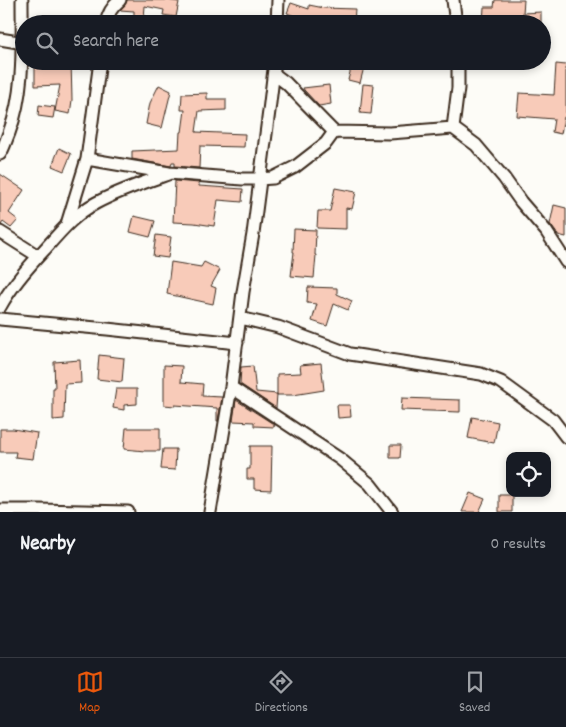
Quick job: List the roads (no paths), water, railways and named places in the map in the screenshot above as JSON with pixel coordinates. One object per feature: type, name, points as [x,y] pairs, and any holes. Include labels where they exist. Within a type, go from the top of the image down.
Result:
[{"type":"street","points":[[22,0],[22,15]]},
{"type":"street","points":[[108,15],[114,5],[120,0]]},
{"type":"street","points":[[277,15],[278,0]]},
{"type":"street","points":[[453,0],[455,15]]},
{"type":"street","points":[[0,39],[15,42]]},
{"type":"street","points":[[0,154],[14,120],[21,70]]},
{"type":"street","points":[[67,224],[87,159],[99,70]]},
{"type":"street","points":[[210,512],[231,387],[274,70]]},
{"type":"street","points":[[453,128],[458,88],[458,70]]},
{"type":"street","points":[[274,74],[286,83],[334,132],[390,133],[453,128],[476,145],[504,178],[521,202],[546,231],[566,262]]},
{"type":"street","points":[[87,159],[169,173],[242,179],[273,178],[294,167],[326,143],[334,132]]},
{"type":"street","points":[[0,307],[21,275],[67,224],[95,203],[169,173]]},
{"type":"street","points":[[0,232],[38,256]]},
{"type":"street","points":[[240,318],[278,327],[350,354],[481,374],[501,382],[553,420],[566,437]]},
{"type":"street","points":[[0,319],[237,344]]},
{"type":"street","points":[[231,387],[340,459],[370,484],[392,512]]},
{"type":"street","points":[[0,510],[128,512]]}]
